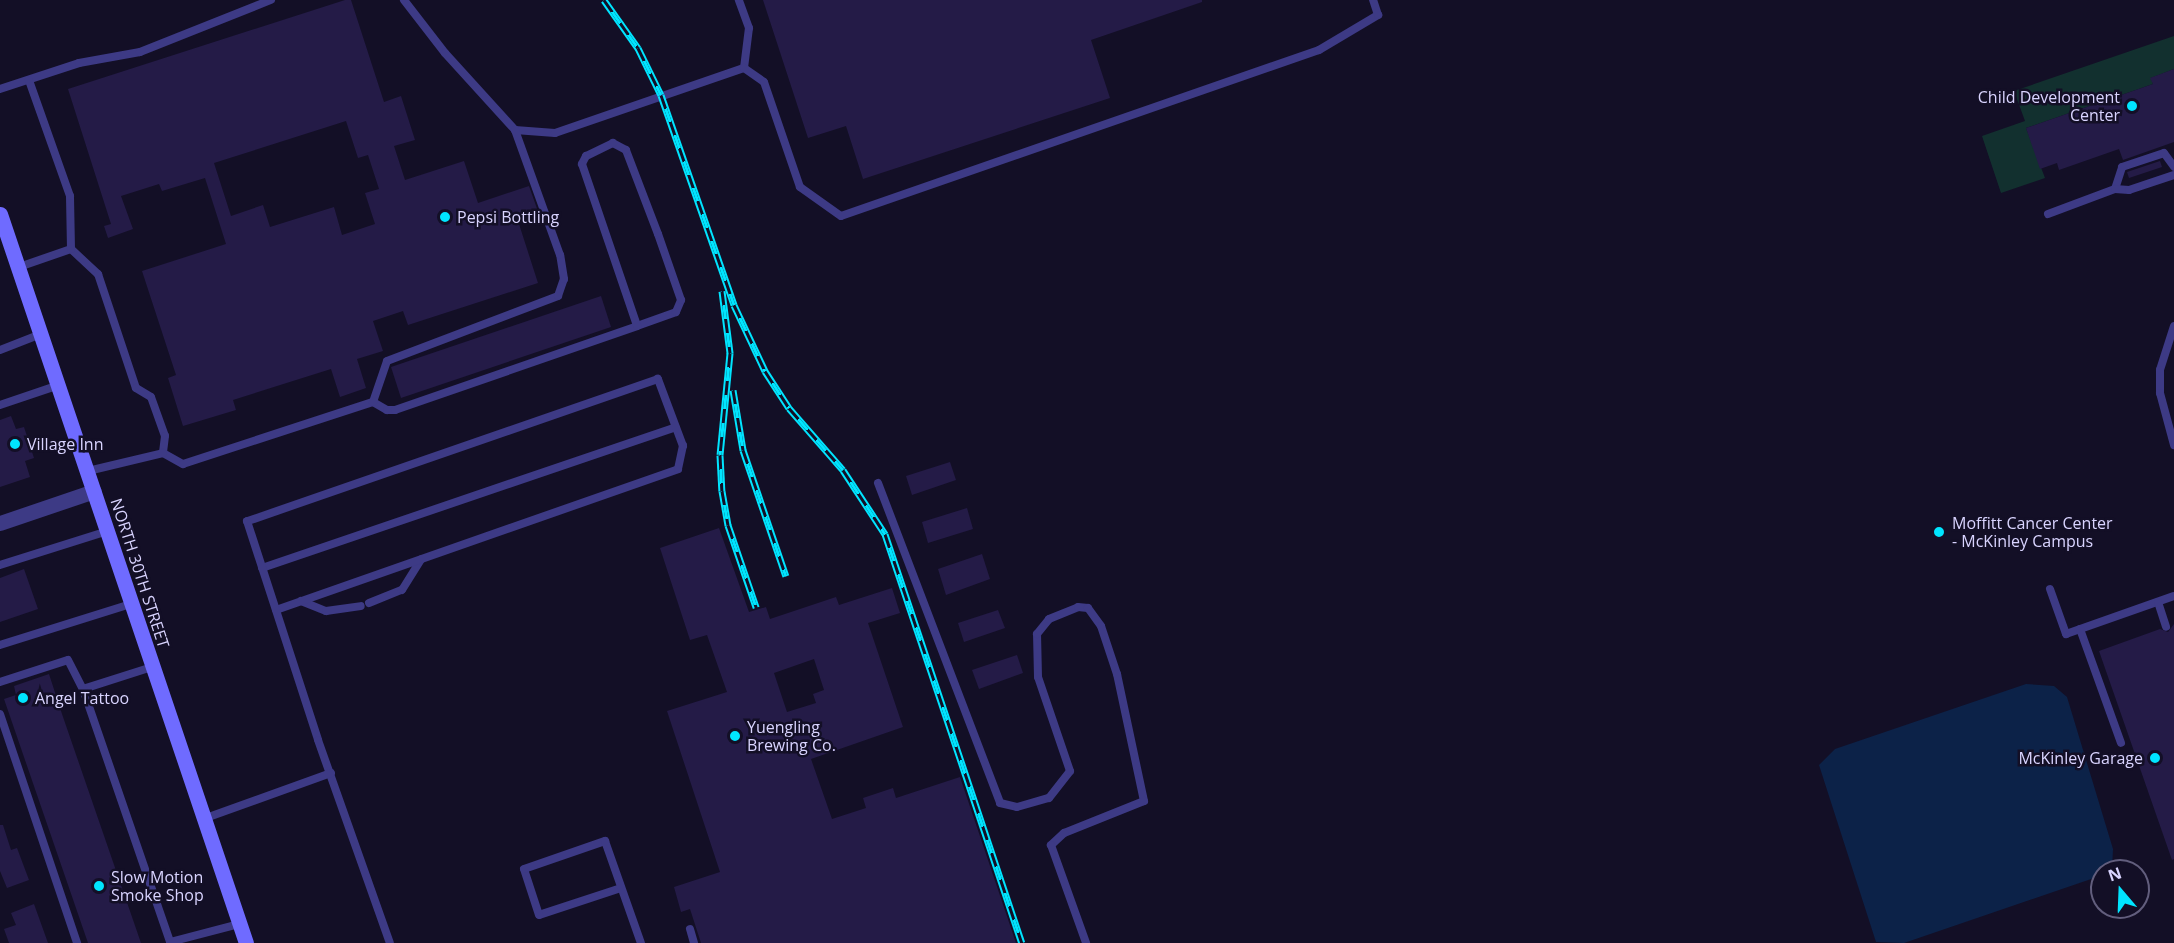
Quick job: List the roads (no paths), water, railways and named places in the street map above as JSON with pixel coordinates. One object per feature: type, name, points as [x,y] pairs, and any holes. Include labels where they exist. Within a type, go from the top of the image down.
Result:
[{"type":"main road","name":"NORTH 30TH STREET","points":[[0,214],[246,943]]},
{"type":"street","points":[[0,523],[94,491]]},
{"type":"lane","points":[[0,90],[79,63],[140,52],[271,0]]},
{"type":"lane","points":[[373,402],[387,361],[558,296],[564,279],[560,255],[515,130],[445,53],[404,0]]},
{"type":"lane","points":[[739,0],[749,28],[744,68]]},
{"type":"lane","points":[[744,68],[764,82],[800,187],[841,216],[1319,50],[1378,15],[1373,0]]},
{"type":"lane","points":[[515,130],[555,133],[744,68]]},
{"type":"lane","points":[[29,80],[70,196],[71,249],[98,274],[136,388],[152,396],[165,436],[163,453]]},
{"type":"lane","points":[[88,471],[163,453],[183,464],[373,402],[387,410],[395,410],[638,326],[676,312],[681,300],[626,150],[614,143],[586,156],[582,164],[638,326]]},
{"type":"lane","points":[[2115,189],[2122,167],[2164,153],[2174,167]]},
{"type":"lane","points":[[2048,214],[2115,189],[2129,190],[2174,175]]},
{"type":"lane","points":[[19,267],[71,249]]},
{"type":"lane","points":[[2174,326],[2160,370],[2160,393],[2174,445]]},
{"type":"lane","points":[[0,350],[42,333]]},
{"type":"lane","points":[[276,610],[678,468],[683,446],[658,379],[247,521],[262,568],[276,610],[331,773],[390,943]]},
{"type":"lane","points":[[0,405],[59,385]]},
{"type":"lane","points":[[262,568],[676,427]]},
{"type":"lane","points":[[878,483],[1000,803],[1017,807],[1049,798],[1070,771],[1038,677],[1037,634],[1049,619],[1078,607],[1088,608],[1101,626],[1117,674],[1144,801],[1064,833],[1051,846],[1086,943]]},
{"type":"lane","points":[[0,565],[108,531]]},
{"type":"lane","points":[[369,603],[402,590],[421,559]]},
{"type":"lane","points":[[2050,589],[2066,634],[2174,596]]},
{"type":"lane","points":[[301,601],[327,611],[361,606]]},
{"type":"lane","points":[[2158,602],[2166,627]]},
{"type":"lane","points":[[0,645],[131,604]]},
{"type":"lane","points":[[2080,629],[2121,743]]},
{"type":"lane","points":[[0,682],[68,660],[83,689],[170,942],[239,924]]},
{"type":"lane","points":[[83,689],[152,667]]},
{"type":"lane","points":[[0,714],[77,943]]},
{"type":"lane","points":[[203,819],[331,773]]},
{"type":"lane","points":[[621,888],[539,915],[524,869],[605,841],[641,943]]},
{"type":"lane","points":[[690,929],[694,943]]},
{"type":"water","points":[[2026,684],[2054,686],[2067,697],[2113,849],[2112,859],[2090,859],[2090,879],[1904,943],[1876,942],[1819,765],[1835,749]]},
{"type":"railway","points":[[604,0],[638,48],[661,95],[734,305],[765,371],[789,408],[843,470],[885,534],[1022,943]]},
{"type":"railway","points":[[722,291],[730,353],[720,455],[722,491],[728,525],[756,607]]},
{"type":"railway","points":[[733,390],[743,450],[786,576]]},
{"type":"place","name":"Child Development Center","points":[[2132,106]]},
{"type":"place","name":"Pepsi Bottling","points":[[445,217]]},
{"type":"place","name":"Village Inn","points":[[15,444]]},
{"type":"place","name":"Moffitt Cancer Center - McKinley Campus","points":[[1939,532]]},
{"type":"place","name":"Angel Tattoo","points":[[23,698]]},
{"type":"place","name":"Yuengling Brewing Co.","points":[[735,736]]},
{"type":"place","name":"McKinley Garage","points":[[2155,758]]},
{"type":"place","name":"Slow Motion Smoke Shop","points":[[99,886]]}]
